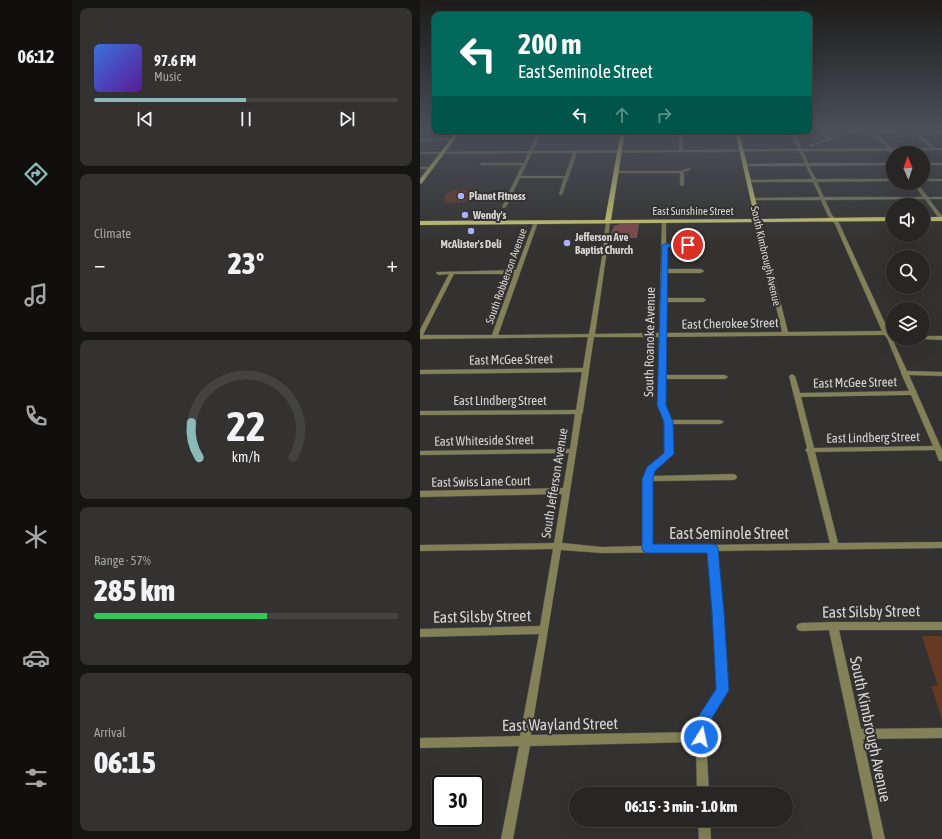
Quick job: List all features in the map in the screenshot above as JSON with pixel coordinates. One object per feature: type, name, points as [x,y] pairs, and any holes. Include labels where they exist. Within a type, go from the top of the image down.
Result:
[{"type":"main road","points":[[420,182],[431,168]]},
{"type":"main road","name":"South Jefferson Avenue","points":[[608,222],[617,168]]},
{"type":"main road","name":"South Kimbrough Avenue","points":[[746,168],[758,220]]},
{"type":"main road","points":[[930,219],[942,219]]},
{"type":"main road","name":"East Sunshine Street","points":[[420,224],[493,222],[886,220]]},
{"type":"street","points":[[504,207],[523,168]]},
{"type":"street","points":[[561,194],[570,168]]},
{"type":"street","points":[[808,168],[830,216],[837,223],[886,327]]},
{"type":"street","points":[[616,172],[680,172],[689,170]]},
{"type":"street","points":[[680,172],[682,174],[682,185]]},
{"type":"street","points":[[518,177],[567,177]]},
{"type":"street","points":[[749,181],[886,180]]},
{"type":"street","points":[[930,180],[942,180]]},
{"type":"street","points":[[920,190],[926,198]]},
{"type":"street","points":[[754,199],[886,198]]},
{"type":"street","points":[[930,198],[942,198]]},
{"type":"street","points":[[930,203],[942,219]]},
{"type":"street","name":"South Kimbrough Avenue","points":[[758,220],[785,333]]},
{"type":"street","name":"South Roanoke Avenue","points":[[648,479],[651,470],[669,454],[668,422],[661,405],[664,335],[664,221]]},
{"type":"street","name":"South Robberson Avenue","points":[[494,336],[536,222]]},
{"type":"street","name":"South Jefferson Avenue","points":[[507,839],[526,741],[580,412],[608,222]]},
{"type":"street","points":[[665,245],[700,245]]},
{"type":"street","points":[[664,271],[702,271]]},
{"type":"street","points":[[439,273],[517,272]]},
{"type":"street","points":[[420,337],[452,273]]},
{"type":"street","points":[[664,300],[703,300]]},
{"type":"street","name":"East Cherokee Street","points":[[420,337],[785,333],[886,336]]},
{"type":"street","points":[[930,338],[942,338]]},
{"type":"street","points":[[894,346],[942,459]]},
{"type":"street","name":"East McGee Street","points":[[420,372],[586,370]]},
{"type":"street","points":[[904,373],[942,374]]},
{"type":"street","points":[[792,376],[835,547]]},
{"type":"street","points":[[663,377],[725,377]]},
{"type":"street","name":"East McGee Street","points":[[797,395],[914,393]]},
{"type":"street","name":"East Lindberg Street","points":[[420,413],[580,412]]},
{"type":"street","points":[[668,422],[720,422]]},
{"type":"street","name":"East Lindberg Street","points":[[810,450],[937,448]]},
{"type":"street","name":"East Whiteside Street","points":[[420,453],[573,451]]},
{"type":"street","points":[[647,548],[648,479],[733,477]]},
{"type":"street","name":"East Swiss Lane Court","points":[[420,494],[567,491]]},
{"type":"street","name":"East Seminole Street","points":[[420,548],[557,546],[602,550],[647,548],[942,546]]},
{"type":"street","points":[[703,787],[701,737],[705,717],[722,690],[718,612],[712,548]]},
{"type":"street","name":"South Kimbrough Avenue","points":[[833,626],[879,839]]},
{"type":"street","name":"East Silsby Street","points":[[801,628],[833,626],[942,626]]},
{"type":"street","name":"East Silsby Street","points":[[420,633],[544,630]]},
{"type":"street","points":[[856,734],[942,733]]},
{"type":"street","name":"East Wayland Street","points":[[420,743],[701,737]]},
{"type":"street","points":[[704,827],[705,839]]},
{"type":"shaded area","points":[[620,224],[639,224],[637,238],[609,238],[614,226]]},
{"type":"building","name":"Planet Fitness","points":[[452,190],[478,190],[471,202],[444,203],[446,200],[443,200],[447,193],[450,193]]},
{"type":"building","points":[[922,636],[941,636],[942,640],[942,719],[931,686],[938,686]]},
{"type":"place","name":"Planet Fitness","points":[[461,196]]},
{"type":"place","name":"Wendy's","points":[[465,215]]},
{"type":"place","name":"McAlister's Deli","points":[[471,231]]},
{"type":"place","name":"Jefferson Ave Baptist Church","points":[[567,243]]},
{"type":"route","points":[[688,245],[665,245],[663,377],[661,405],[668,422],[669,454],[651,470],[648,479],[647,548],[712,548],[718,612],[722,690],[705,717],[701,737]]}]
